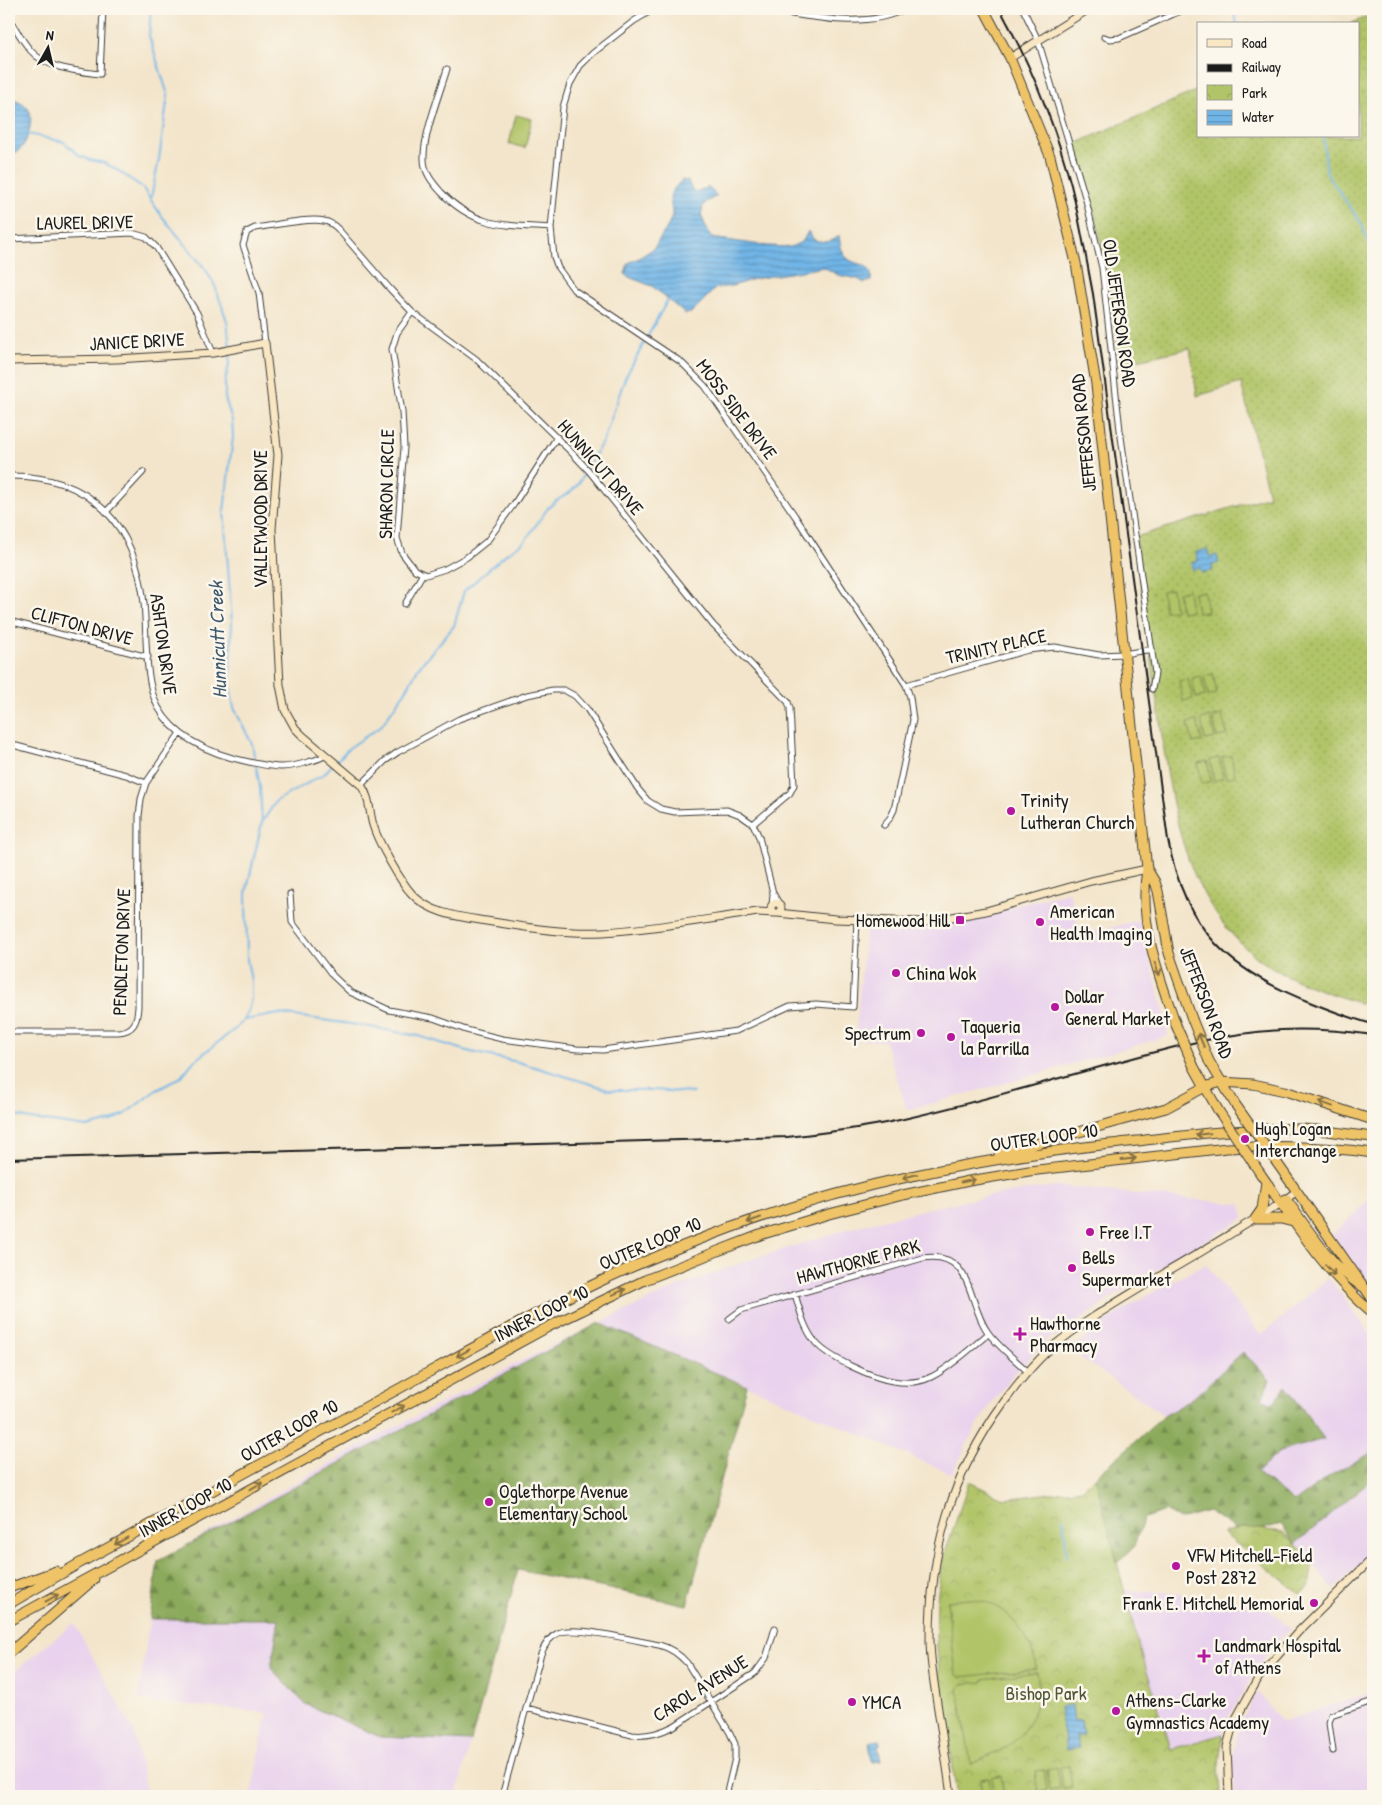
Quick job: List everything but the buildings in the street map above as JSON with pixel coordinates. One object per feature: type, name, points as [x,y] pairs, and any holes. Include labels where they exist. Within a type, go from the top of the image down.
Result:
[{"type":"highway","name":"JEFFERSON ROAD","points":[[984,9],[1010,58],[1050,156],[1076,263],[1096,384],[1148,869],[1144,898],[1152,955],[1176,1025],[1205,1088],[1260,1174],[1283,1201]]},
{"type":"highway","name":"JEFFERSON ROAD","points":[[1148,869],[1158,891],[1169,953],[1209,1061],[1258,1138],[1367,1290],[1373,1302]]},
{"type":"highway","points":[[958,1165],[1158,1111],[1221,1082],[1254,1084],[1285,1090],[1373,1120]]},
{"type":"highway","name":"OUTER LOOP 10","points":[[9,1604],[80,1563],[534,1315],[604,1280],[729,1229],[788,1208],[871,1185],[958,1165],[1077,1148],[1236,1131],[1262,1130],[1317,1130],[1373,1137]]},
{"type":"highway","name":"INNER LOOP 10","points":[[9,1621],[571,1315],[654,1276],[760,1235],[829,1214],[895,1197],[969,1181],[1029,1171],[1243,1147],[1302,1146],[1373,1153]]},
{"type":"highway","points":[[1255,1219],[1262,1208],[1266,1182]]},
{"type":"highway","points":[[1283,1201],[1293,1222],[1341,1282],[1355,1298],[1373,1313]]},
{"type":"highway","points":[[1283,1201],[1330,1257],[1352,1280],[1367,1290]]},
{"type":"highway","points":[[1255,1219],[1293,1222]]},
{"type":"highway","points":[[9,1588],[80,1563]]},
{"type":"highway","points":[[9,1653],[106,1569]]},
{"type":"street","points":[[9,18],[25,44],[36,56],[53,65],[81,72],[100,74],[103,9]]},
{"type":"street","name":"MOSS SIDE DRIVE","points":[[654,9],[634,21],[593,53],[580,66],[570,84],[563,107],[551,228],[554,257],[566,280],[574,290],[670,354],[690,369],[705,386],[781,495],[906,685],[913,709],[911,730],[894,810],[884,825]]},
{"type":"street","points":[[760,9],[859,21],[883,18],[905,9]]},
{"type":"street","name":"OLD JEFFERSON ROAD","points":[[1023,9],[1038,40],[1086,200],[1102,268],[1120,430],[1155,674],[1152,689]]},
{"type":"street","points":[[1010,58],[1089,9]]},
{"type":"street","points":[[1104,37],[1119,38],[1185,9]]},
{"type":"street","points":[[447,69],[424,148],[424,166],[428,176],[452,203],[480,220],[495,224],[551,228]]},
{"type":"street","name":"HUNNICUT DRIVE","points":[[255,228],[313,220],[332,224],[412,312],[476,359],[557,437],[589,471],[713,625],[788,702],[791,717],[794,785],[790,793],[753,824]]},
{"type":"street","name":"VALLEYWOOD DRIVE","points":[[255,228],[247,232],[243,245],[259,293],[278,455],[272,529],[282,700],[289,719],[303,736],[361,785]]},
{"type":"street","name":"LAUREL DRIVE","points":[[9,239],[132,233],[142,235],[156,247],[197,313],[213,353]]},
{"type":"street","name":"SHARON CIRCLE","points":[[412,312],[396,333],[392,350],[402,412],[404,448],[403,479],[397,528],[402,553],[415,570],[422,575]]},
{"type":"street","name":"JANICE DRIVE","points":[[9,361],[131,358],[213,353],[265,343]]},
{"type":"street","points":[[405,604],[422,575],[446,570],[477,550],[487,541],[514,504],[557,437]]},
{"type":"street","points":[[106,512],[143,472]]},
{"type":"street","name":"ASHTON DRIVE","points":[[9,476],[35,477],[65,484],[88,496],[106,512],[123,532],[137,565],[144,602],[152,688],[157,705],[180,733],[197,744],[220,754],[276,768],[292,767],[321,759],[326,755]]},
{"type":"street","name":"CLIFTON DRIVE","points":[[9,621],[148,657]]},
{"type":"street","name":"TRINITY PLACE","points":[[906,685],[1020,652],[1044,647],[1055,647],[1091,654],[1124,654],[1152,649]]},
{"type":"street","points":[[776,908],[759,837],[753,824],[740,815],[727,810],[675,812],[661,808],[648,801],[638,789],[580,701],[570,693],[559,689],[527,694],[435,730],[385,761],[361,785],[366,794],[374,828],[380,842],[410,893],[424,905],[442,912],[503,923],[586,932],[646,927],[776,908],[800,915],[825,919],[924,922],[986,911],[1091,881],[1148,869]]},
{"type":"street","points":[[9,744],[126,775],[146,783],[180,733]]},
{"type":"street","name":"PENDLETON DRIVE","points":[[9,1032],[118,1032],[129,1030],[136,1023],[138,1007],[139,816],[141,799],[146,783]]},
{"type":"street","points":[[290,894],[292,922],[333,976],[350,992],[389,1010],[433,1018],[466,1030],[502,1038],[577,1049],[611,1049],[736,1031],[790,1006],[801,1004],[853,1007],[858,920]]},
{"type":"street","points":[[952,1796],[932,1668],[930,1641],[931,1599],[937,1553],[955,1492],[969,1458],[986,1427],[1028,1372],[1050,1349],[1098,1313],[1255,1219],[1297,1191]]},
{"type":"street","name":"HAWTHORNE PARK","points":[[729,1319],[741,1310],[922,1258],[938,1257],[952,1262],[963,1272],[988,1334],[1028,1372]]},
{"type":"street","points":[[795,1294],[806,1328],[822,1349],[838,1360],[894,1382],[914,1382],[931,1377],[988,1334]]},
{"type":"street","points":[[1229,1796],[1227,1747],[1233,1724],[1259,1677],[1298,1632],[1373,1558]]},
{"type":"street","name":"CAROL AVENUE","points":[[526,1708],[624,1734],[645,1736],[664,1731],[759,1669],[766,1658],[775,1628]]},
{"type":"street","points":[[502,1796],[543,1649],[557,1633],[567,1630],[649,1643],[670,1649],[687,1663],[735,1744],[735,1758],[726,1796]]},
{"type":"street","points":[[1333,1751],[1329,1726],[1331,1715],[1373,1701]]},
{"type":"shaded area","points":[[1069,892],[1081,935],[1139,920],[1166,1019],[1168,1036],[907,1110],[885,1041],[855,1040],[866,926],[960,921]]},
{"type":"shaded area","name":"Oglethorpe Avenue Elementary School","points":[[1055,1186],[1241,1204],[1244,1218],[1136,1282],[1058,1336],[1049,1338],[1014,1374],[991,1404],[973,1432],[952,1474],[747,1386],[687,1605],[518,1570],[456,1796],[251,1796],[267,1713],[138,1700],[158,1561],[367,1442],[517,1363],[599,1323],[675,1288],[747,1261],[847,1229],[926,1209],[994,1195]]},
{"type":"shaded area","points":[[1373,1196],[1373,1290],[1332,1235]]},
{"type":"shaded area","points":[[1206,1264],[1261,1335],[1329,1278],[1373,1338],[1373,1553],[1333,1589],[1291,1538],[1193,1398],[1165,1416],[1070,1350],[1098,1327],[1142,1298]]},
{"type":"shaded area","name":"Landmark Hospital of Athens","points":[[1124,1590],[1172,1593],[1264,1605],[1291,1629],[1276,1641],[1256,1671],[1226,1721],[1223,1734],[1172,1750],[1135,1632]]},
{"type":"shaded area","points":[[74,1623],[134,1731],[147,1796],[9,1796],[9,1676]]},
{"type":"shaded area","points":[[1258,1692],[1281,1722],[1373,1692],[1373,1796],[1235,1796],[1234,1748],[1242,1719]]},
{"type":"green space","points":[[1373,14],[1373,1007],[1299,981],[1259,959],[1232,934],[1211,907],[1195,876],[1183,844],[1168,776],[1136,554],[1136,537],[1269,496],[1241,383],[1197,396],[1190,348],[1120,364],[1106,268],[1093,205],[1075,144],[1197,90],[1197,138],[1360,138],[1360,22],[1355,22]]},
{"type":"green space","points":[[516,115],[532,119],[525,148],[509,144]]},
{"type":"green space","points":[[1172,589],[1175,610],[1165,611],[1162,591]]},
{"type":"green space","points":[[1188,590],[1191,611],[1181,612],[1178,592]]},
{"type":"green space","points":[[1204,591],[1207,612],[1197,613],[1194,593]]},
{"type":"green space","points":[[1213,674],[1217,694],[1208,696],[1204,676]]},
{"type":"green space","points":[[1201,676],[1205,696],[1196,698],[1192,678]]},
{"type":"green space","points":[[1188,679],[1193,699],[1183,701],[1179,681]]},
{"type":"green space","points":[[1222,715],[1227,735],[1217,737],[1213,717]]},
{"type":"green space","points":[[1210,717],[1215,738],[1205,740],[1201,719]]},
{"type":"green space","points":[[1197,721],[1202,741],[1193,743],[1188,723]]},
{"type":"green space","points":[[1231,756],[1235,776],[1226,778],[1222,757]]},
{"type":"green space","points":[[1219,758],[1223,778],[1214,781],[1210,760]]},
{"type":"green space","points":[[1207,761],[1211,781],[1202,784],[1198,763]]},
{"type":"green space","name":"Oglethorpe Avenue Elementary School","points":[[599,1323],[747,1386],[687,1605],[518,1570],[471,1741],[380,1737],[305,1704],[271,1668],[279,1619],[150,1619],[158,1561]]},
{"type":"green space","points":[[1243,1352],[1270,1380],[1262,1399],[1273,1404],[1286,1386],[1324,1439],[1279,1452],[1257,1473],[1294,1502],[1333,1474],[1373,1452],[1373,1479],[1295,1544],[1281,1524],[1244,1534],[1208,1511],[1180,1519],[1165,1511],[1144,1518],[1133,1548],[1117,1563],[1095,1477],[1164,1416],[1193,1398]]},
{"type":"green space","name":"Bishop Park","points":[[1095,1477],[1135,1632],[1171,1749],[1223,1734],[1219,1763],[1221,1796],[957,1796],[940,1680],[936,1638],[937,1601],[941,1565],[969,1482],[1005,1499],[1082,1489]]},
{"type":"green space","points":[[1242,1527],[1283,1532],[1313,1561],[1309,1587],[1300,1594],[1223,1533]]},
{"type":"green space","points":[[970,1599],[996,1606],[1013,1620],[1031,1648],[1036,1669],[960,1677],[956,1674],[947,1601]]},
{"type":"green space","points":[[1037,1672],[1038,1694],[1036,1705],[1027,1726],[1012,1743],[971,1764],[958,1689],[963,1684],[983,1682],[983,1679]]},
{"type":"green space","points":[[1069,1766],[1072,1787],[1063,1788],[1060,1768]]},
{"type":"green space","points":[[1057,1768],[1060,1788],[1050,1790],[1047,1770]]},
{"type":"green space","points":[[1044,1770],[1047,1790],[1038,1792],[1035,1771]]},
{"type":"green space","points":[[1001,1776],[1004,1796],[995,1796],[992,1778]]},
{"type":"green space","points":[[989,1778],[991,1796],[982,1796],[980,1779]]},
{"type":"water","points":[[9,97],[27,107],[31,119],[27,139],[19,150],[9,154]]},
{"type":"water","points":[[682,180],[688,181],[692,190],[696,192],[708,187],[717,196],[706,202],[701,214],[712,238],[768,246],[791,247],[803,241],[808,231],[814,240],[827,242],[839,235],[845,256],[851,261],[867,267],[871,275],[871,281],[864,283],[858,279],[838,275],[824,267],[754,279],[732,286],[716,288],[691,313],[685,314],[652,286],[625,274],[628,263],[654,248],[668,226],[672,216],[670,198],[672,191]]},
{"type":"water","points":[[1207,549],[1210,557],[1217,555],[1219,563],[1212,565],[1213,570],[1202,573],[1200,568],[1193,570],[1191,563],[1198,561],[1196,552]]},
{"type":"water","points":[[1072,1705],[1074,1721],[1081,1720],[1083,1735],[1076,1736],[1079,1748],[1066,1750],[1060,1707]]},
{"type":"water","points":[[880,1740],[881,1745],[878,1746],[881,1761],[872,1762],[869,1742]]},
{"type":"waterway","name":"Hunnicutt Creek","points":[[151,9],[149,36],[168,95],[159,159],[151,198]]},
{"type":"waterway","points":[[1233,9],[1236,22]]},
{"type":"waterway","name":"Hunnicutt Creek","points":[[28,134],[64,142],[80,156],[104,163],[142,187],[161,215],[206,270],[215,286],[227,321],[230,347]]},
{"type":"waterway","points":[[1323,138],[1327,174],[1361,223],[1373,255]]},
{"type":"waterway","points":[[337,761],[349,748],[381,726],[407,689],[418,668],[454,626],[464,591],[506,554],[524,542],[548,508],[572,491],[578,484],[604,439],[625,378],[667,301]]},
{"type":"waterway","name":"Hunnicutt Creek","points":[[9,1114],[87,1127],[111,1121],[125,1114],[155,1091],[181,1077],[194,1061],[235,1029],[244,1020],[248,1011],[251,999],[251,981],[247,960],[246,893],[262,822],[260,787],[252,744],[234,708],[231,692],[232,623],[224,511],[233,437],[232,420],[225,398],[225,381],[230,352]]},
{"type":"waterway","points":[[263,821],[276,801],[324,774],[333,764]]},
{"type":"waterway","points":[[244,1020],[279,1014],[365,1026],[418,1036],[471,1052],[518,1062],[611,1090],[655,1090],[694,1093]]},
{"type":"waterway","points":[[1063,1518],[1067,1557]]},
{"type":"railway","points":[[1000,9],[1022,51],[1049,117],[1065,162],[1080,226],[1093,294],[1168,840],[1176,872],[1186,899],[1199,923],[1215,943],[1234,961],[1257,977],[1283,990],[1335,1012],[1373,1024]]},
{"type":"railway","points":[[9,1159],[787,1137],[854,1129],[917,1116],[1156,1052],[1220,1037],[1291,1030],[1324,1030],[1373,1035]]},
{"type":"place","name":"Trinity Lutheran Church","points":[[1011,811]]},
{"type":"place","name":"Homewood Hill","points":[[960,920]]},
{"type":"place","name":"American Health Imaging","points":[[1040,922]]},
{"type":"place","name":"China Wok","points":[[896,973]]},
{"type":"place","name":"Dollar General Market","points":[[1055,1007]]},
{"type":"place","name":"Spectrum","points":[[921,1033]]},
{"type":"place","name":"Taqueria la Parrilla","points":[[951,1037]]},
{"type":"place","name":"Hugh Logan Interchange","points":[[1245,1139]]},
{"type":"place","name":"Free I.T","points":[[1090,1232]]},
{"type":"place","name":"Bells Supermarket","points":[[1072,1268]]},
{"type":"place","name":"Hawthorne Pharmacy","points":[[1020,1334]]},
{"type":"place","name":"Oglethorpe Avenue Elementary School","points":[[489,1502]]},
{"type":"place","name":"VFW Mitchell-Field Post 2872","points":[[1176,1566]]},
{"type":"place","name":"Frank E. Mitchell Memorial","points":[[1314,1603]]},
{"type":"place","name":"Landmark Hospital of Athens","points":[[1204,1656]]},
{"type":"place","name":"YMCA","points":[[852,1702]]},
{"type":"place","name":"Athens-Clarke Gymnastics Academy","points":[[1116,1711]]}]
